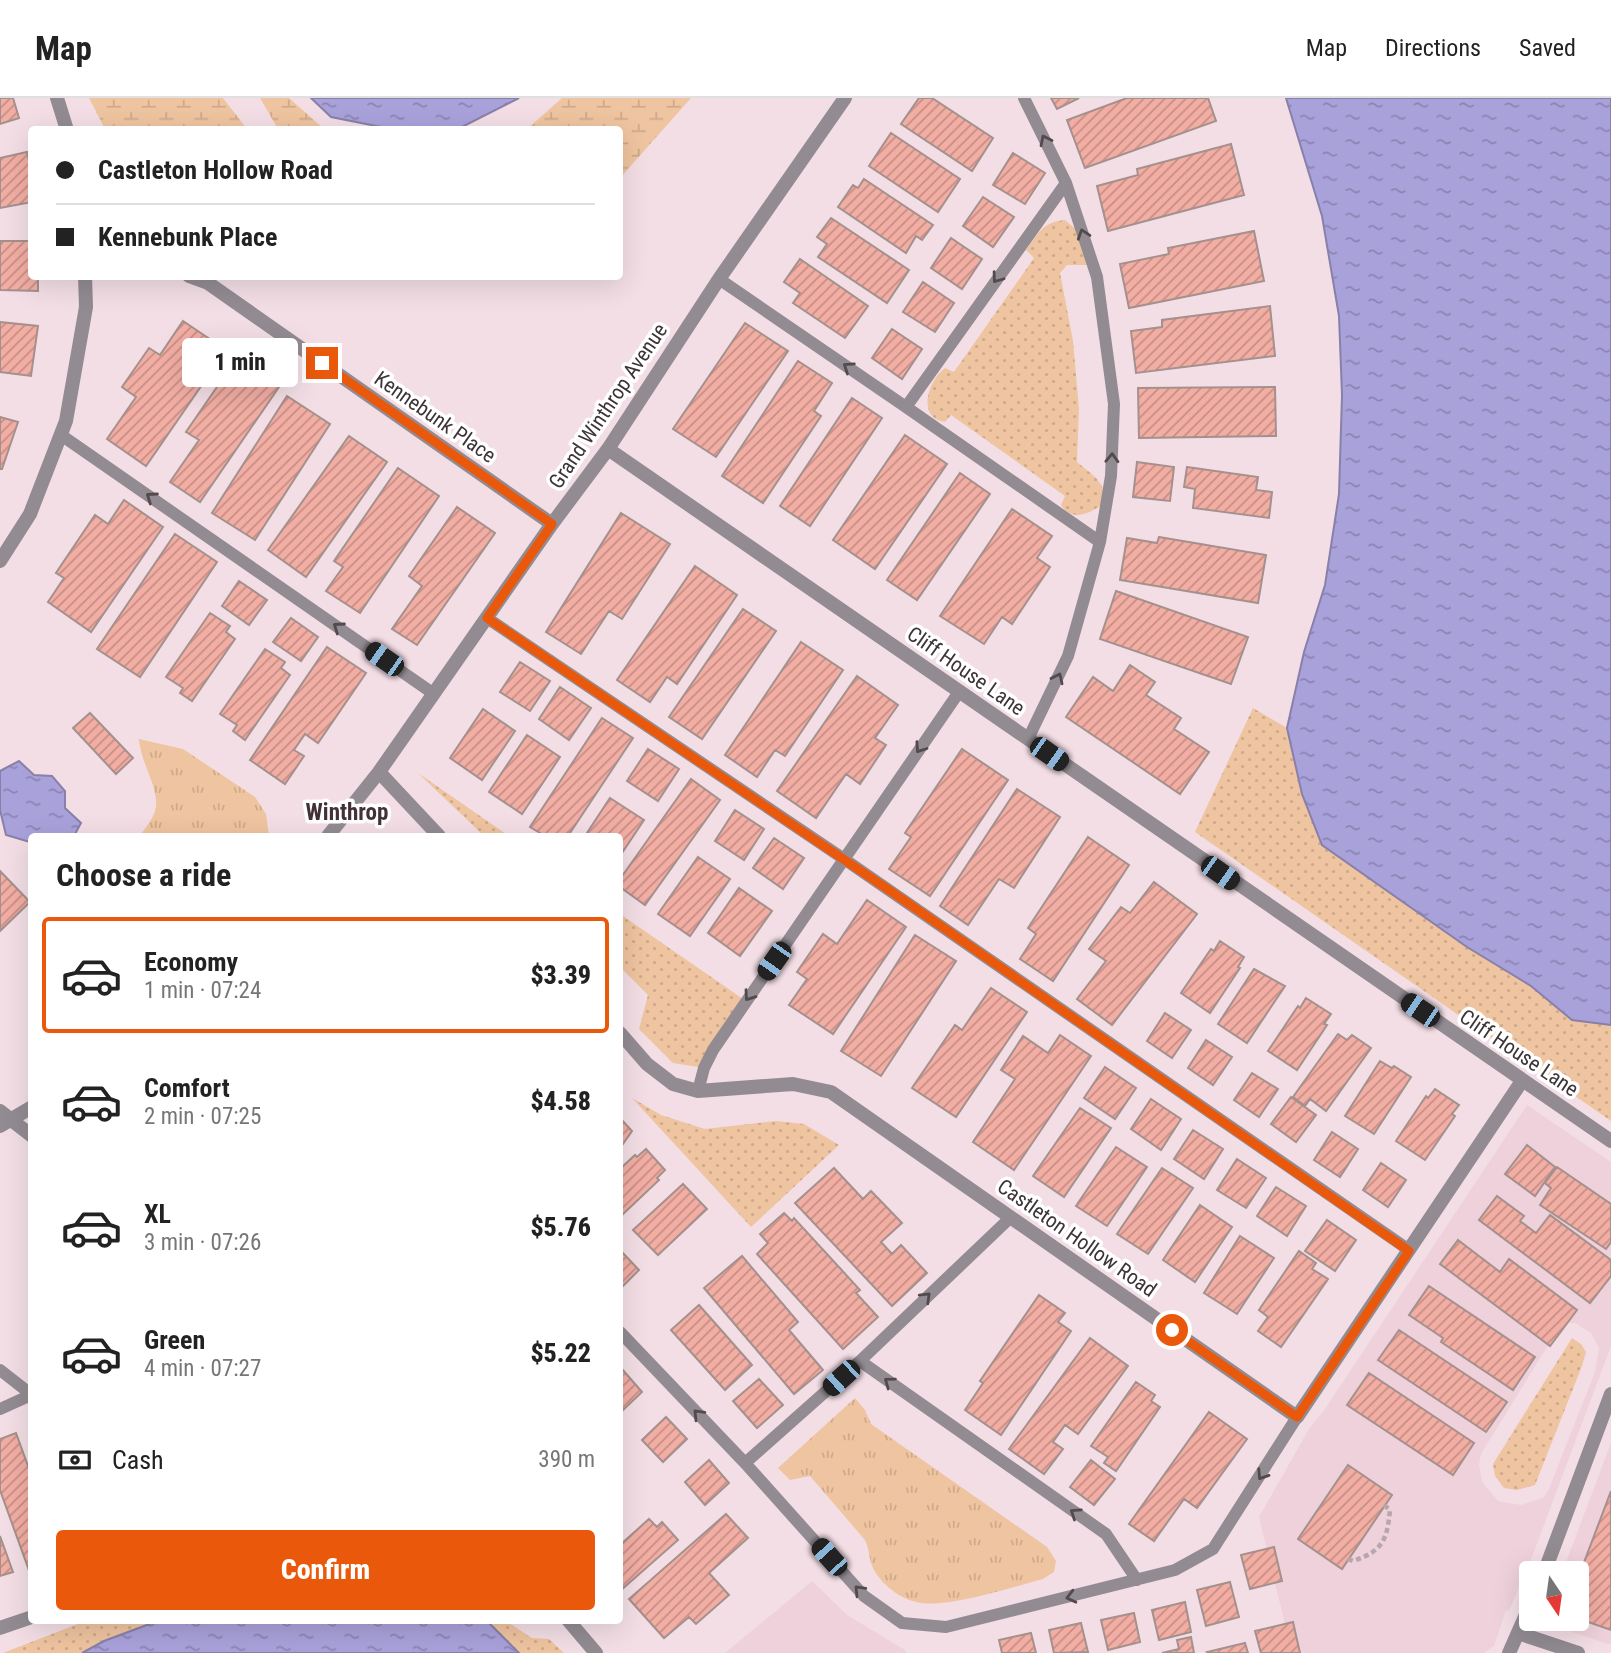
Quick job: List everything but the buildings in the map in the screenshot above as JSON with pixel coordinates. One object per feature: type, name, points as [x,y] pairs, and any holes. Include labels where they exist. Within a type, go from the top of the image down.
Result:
[{"type":"street","points":[[57,98],[66,126]]},
{"type":"street","name":"Grand Winthrop Avenue","points":[[330,833],[379,772],[552,524],[608,449],[719,279],[845,98]]},
{"type":"street","points":[[0,561],[30,514],[66,421],[86,307],[85,280]]},
{"type":"street","name":"Kennebunk Place","points":[[200,280],[208,283],[552,524]]},
{"type":"street","name":"Cliff House Lane","points":[[608,449],[1611,1142]]},
{"type":"street","points":[[379,772],[436,833]]},
{"type":"street","name":"Castleton Hollow Road","points":[[623,1036],[647,1064],[673,1084],[698,1091],[793,1084],[831,1092],[1297,1417]]},
{"type":"street","points":[[1297,1417],[1522,1081]]},
{"type":"street","points":[[3,1119],[28,1109]]},
{"type":"street","points":[[3,1119],[28,1134]]},
{"type":"street","points":[[1548,1561],[1611,1394]]},
{"type":"street","points":[[0,1628],[28,1618]]},
{"type":"street","points":[[571,1624],[596,1653]]},
{"type":"street","points":[[1509,1653],[1518,1633],[1578,1653]]},
{"type":"lane","points":[[1024,98],[1066,183],[1097,277],[1114,404],[1111,477],[1100,542],[1068,656],[1028,739]]},
{"type":"lane","points":[[906,407],[1066,183]]},
{"type":"lane","points":[[719,279],[1100,542]]},
{"type":"lane","points":[[61,435],[434,694]]},
{"type":"lane","points":[[487,618],[844,859],[1409,1251]]},
{"type":"lane","points":[[698,1091],[704,1068],[713,1050],[959,692]]},
{"type":"lane","points":[[745,1463],[860,1361],[1010,1218]]},
{"type":"lane","points":[[623,1335],[745,1463],[864,1596],[902,1623],[946,1627],[1175,1570],[1213,1549],[1297,1417]]},
{"type":"lane","points":[[860,1361],[1106,1534],[1137,1580]]},
{"type":"lane","points":[[0,1370],[28,1393]]},
{"type":"lane","points":[[0,1409],[28,1396]]},
{"type":"path","points":[[1348,1559],[1353,1561],[1382,1547],[1390,1510],[1384,1505]]},
{"type":"shaded area","points":[[1527,1105],[1611,1162],[1611,1346],[1530,1561],[1519,1561],[1519,1588],[1509,1611],[1506,1610],[1494,1646],[1484,1653],[1292,1653],[1259,1517],[1309,1429],[1325,1409]],"holes":[[[1567,1323],[1575,1323],[1591,1333],[1599,1348],[1595,1372],[1548,1491],[1543,1498],[1521,1505],[1498,1501],[1482,1482],[1479,1465],[1481,1454],[1560,1328]]]},
{"type":"shaded area","points":[[1611,1443],[1611,1645],[1569,1631],[1589,1631],[1589,1561],[1567,1561]]},
{"type":"shaded area","points":[[812,1581],[847,1615],[906,1653],[725,1653]]},
{"type":"green space","points":[[89,98],[223,98],[245,126],[103,126]]},
{"type":"green space","points":[[260,98],[289,98],[321,126],[276,126]]},
{"type":"green space","points":[[562,98],[691,98],[623,175],[623,126],[530,126]]},
{"type":"green space","points":[[1065,220],[1079,232],[1087,265],[1067,265],[1060,273],[1073,341],[1079,409],[1077,462],[1098,480],[1104,496],[1103,504],[1081,515],[1065,510],[1061,505],[1065,496],[951,415],[945,422],[936,419],[930,414],[928,406],[930,389],[939,374],[945,368],[954,372],[1034,258],[1026,250],[1034,238],[1051,223]]},
{"type":"green space","points":[[1253,708],[1287,728],[1302,794],[1322,845],[1467,947],[1531,986],[1572,1020],[1611,1025],[1611,1121],[1195,832]]},
{"type":"green space","points":[[139,739],[183,749],[255,797],[266,814],[269,833],[141,833],[152,818],[156,798]]},
{"type":"green space","points":[[418,773],[505,833],[481,833]]},
{"type":"green space","points":[[623,916],[746,1001],[704,1068],[673,1063],[639,1029],[648,995],[623,970]]},
{"type":"green space","points":[[632,1098],[661,1115],[705,1129],[776,1121],[804,1124],[839,1145],[751,1227]]},
{"type":"green space","points":[[1572,1338],[1581,1344],[1586,1352],[1535,1485],[1517,1490],[1504,1488],[1495,1476],[1493,1464]]},
{"type":"green space","points":[[855,1398],[865,1410],[871,1424],[1047,1547],[1056,1561],[1054,1572],[1043,1579],[949,1602],[914,1602],[886,1585],[872,1566],[865,1540],[810,1476],[790,1480],[778,1468]]},
{"type":"green space","points":[[78,1624],[511,1624],[532,1638],[549,1639],[564,1653],[3,1653]]},
{"type":"water","points":[[311,98],[519,98],[464,126],[376,126],[331,117]]},
{"type":"water","points":[[1286,98],[1611,98],[1611,1025],[1572,1020],[1531,986],[1467,947],[1322,845],[1302,794],[1287,728],[1304,652],[1325,585],[1339,494],[1342,395],[1339,316],[1322,216]]},
{"type":"water","points":[[19,761],[34,775],[52,776],[65,791],[65,808],[81,823],[76,833],[28,833],[28,841],[6,835],[0,810],[0,771]]},
{"type":"water","points":[[149,1624],[490,1624],[519,1653],[82,1653],[104,1641]]},
{"type":"district","name":"Winthrop","points":[[347,812]]},
{"type":"route","points":[[322,363],[552,524],[487,618],[889,890],[1409,1251],[1297,1417],[1172,1330]]}]
